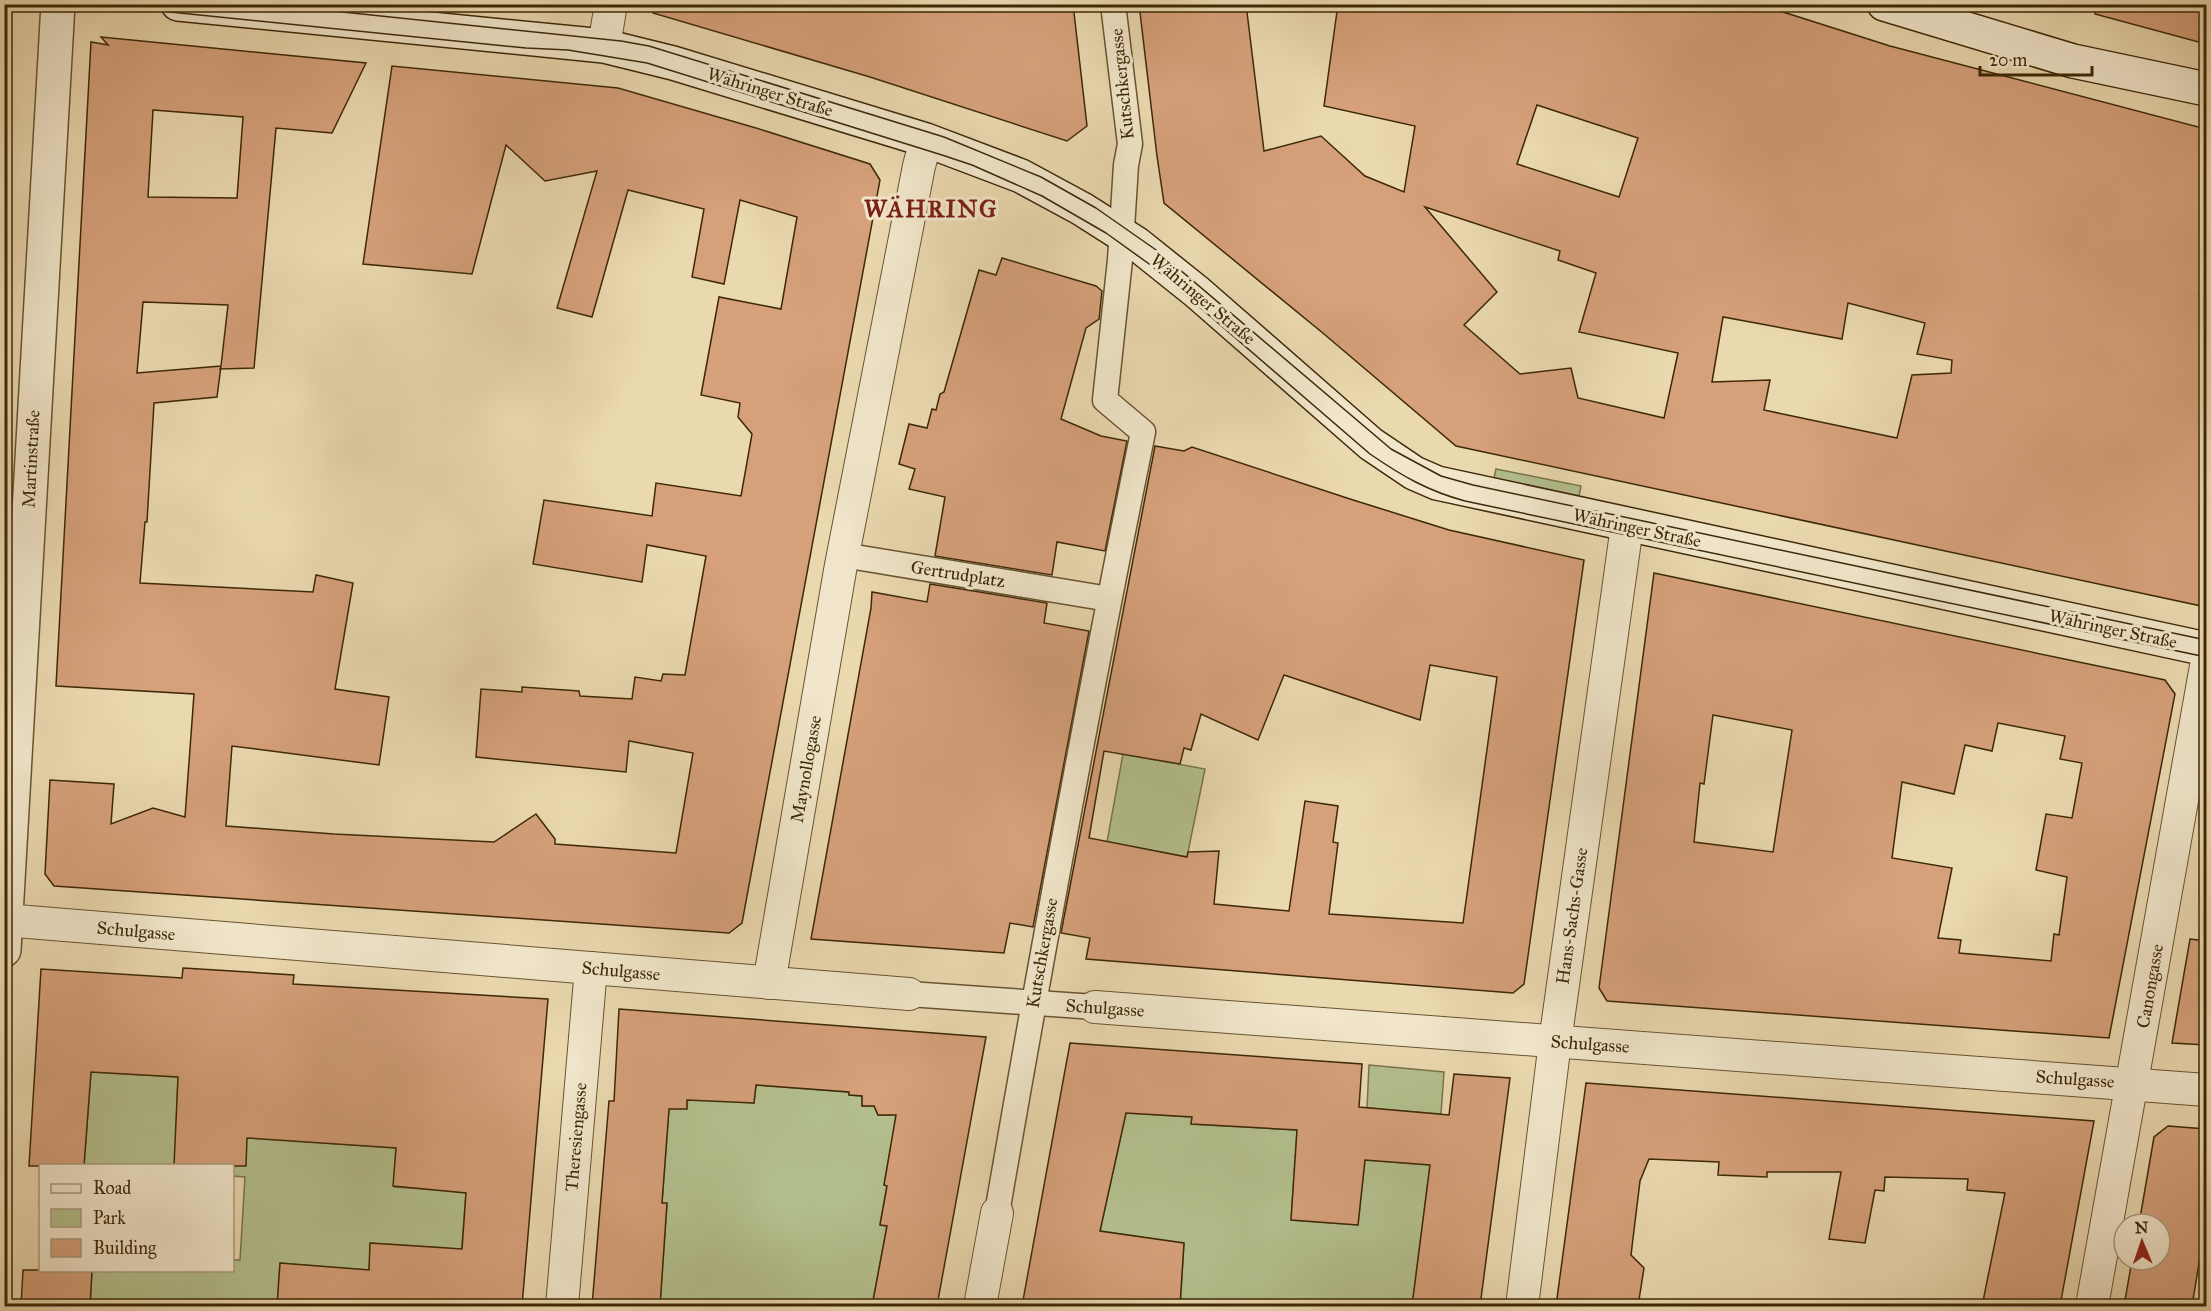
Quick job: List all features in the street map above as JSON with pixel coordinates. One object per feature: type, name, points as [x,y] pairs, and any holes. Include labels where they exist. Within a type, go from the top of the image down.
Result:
[{"type":"main road","name":"Martinstraße","points":[[5,930],[57,4]]},
{"type":"main road","name":"Währinger Straße","points":[[178,4],[604,46],[673,63],[926,140],[1021,176],[1122,234],[1197,292],[1371,444],[1414,473],[1437,483],[1470,492],[2206,649]]},
{"type":"main road","points":[[1884,4],[2073,61],[2206,89]]},
{"type":"street","points":[[604,46],[611,4]]},
{"type":"street","name":"Kutschkergasse","points":[[1113,4],[1130,144],[1126,165],[1122,234]]},
{"type":"street","points":[[843,555],[926,140]]},
{"type":"street","points":[[1109,599],[1143,432],[1105,400],[1122,234]]},
{"type":"street","name":"Hans-Sachs-Gasse","points":[[1522,1306],[1555,1042],[1627,525]]},
{"type":"street","name":"Gertrudplatz","points":[[843,555],[1109,599]]},
{"type":"street","name":"Maynollogasse","points":[[769,983],[843,555]]},
{"type":"street","name":"Kutschkergasse","points":[[980,1306],[1033,1002],[1109,599]]},
{"type":"street","name":"Canongasse","points":[[2092,1306],[2206,666]]},
{"type":"street","name":"Schulgasse","points":[[5,930],[591,968],[909,994],[2206,1090]]},
{"type":"street","name":"Theresiengasse","points":[[562,1306],[591,968]]},
{"type":"green space","points":[[1496,469],[1581,486],[1579,496],[1494,478]]},
{"type":"green space","points":[[1123,754],[1205,769],[1187,857],[1107,842]]},
{"type":"green space","points":[[1369,1065],[1444,1072],[1441,1114],[1367,1108]]},
{"type":"green space","points":[[91,1072],[178,1077],[176,1132],[396,1148],[394,1187],[425,1189],[471,1127],[461,1258],[449,1248],[371,1243],[369,1270],[280,1263],[277,1306],[90,1305],[92,1272],[234,1272],[234,1260],[240,1260],[245,1177],[234,1176],[234,1164],[84,1164]]},
{"type":"green space","points":[[689,1084],[738,1102],[754,1103],[756,1085],[849,1092],[849,1095],[862,1096],[862,1106],[874,1106],[878,1115],[891,1115],[906,1099],[891,1146],[884,1185],[887,1186],[880,1224],[887,1226],[872,1306],[660,1306],[667,1204],[662,1203],[669,1109],[687,1108]]},
{"type":"green space","points":[[1126,1113],[1192,1117],[1191,1124],[1297,1130],[1291,1220],[1358,1225],[1365,1160],[1430,1165],[1412,1306],[1180,1306],[1184,1244],[1100,1231]]},
{"type":"building","points":[[654,4],[1073,4],[1087,126],[1067,141],[870,77],[653,13]]},
{"type":"building","points":[[1139,4],[1246,4],[1264,151],[1321,136],[1365,176],[1404,192],[1415,126],[1324,106],[1338,4],[1758,4],[1890,46],[2206,129],[2206,250],[2199,296],[2206,297],[2206,607],[1456,446],[1164,203]],"holes":[[[1537,105],[1638,138],[1619,197],[1517,164]],[[1425,207],[1560,251],[1558,260],[1596,273],[1579,332],[1678,353],[1664,418],[1578,398],[1571,368],[1520,374],[1464,325],[1497,292]],[[1848,303],[1925,323],[1917,354],[1952,360],[1951,373],[1912,375],[1897,438],[1764,410],[1770,380],[1712,382],[1723,317],[1842,339]]]},
{"type":"building","points":[[2097,4],[2206,4],[2206,44],[2095,14]]},
{"type":"building","points":[[101,37],[366,63],[332,133],[276,128],[254,368],[221,369],[217,397],[154,403],[147,522],[145,522],[140,583],[313,592],[316,575],[353,583],[335,689],[389,697],[379,765],[232,746],[226,826],[494,842],[536,814],[555,839],[555,844],[676,853],[693,753],[629,741],[626,772],[476,757],[481,689],[522,692],[522,687],[579,691],[580,696],[632,699],[635,677],[661,681],[663,674],[685,675],[706,556],[647,545],[642,582],[533,564],[544,500],[652,516],[656,483],[741,496],[752,434],[738,417],[740,403],[701,395],[719,297],[781,309],[797,217],[740,200],[724,284],[692,277],[704,209],[628,190],[592,317],[557,308],[597,171],[545,181],[506,145],[472,274],[363,264],[392,66],[618,88],[870,164],[880,180],[742,923],[729,933],[54,886],[45,874],[50,780],[114,784],[111,824],[153,808],[185,817],[194,694],[56,686],[91,42],[108,45]],"holes":[[[153,110],[243,117],[237,198],[148,197]],[[143,302],[228,305],[221,366],[137,373]]]},
{"type":"building","points":[[1002,258],[1096,286],[1102,291],[1099,319],[1086,328],[1061,419],[1101,436],[1127,441],[1105,551],[1057,542],[1052,575],[935,556],[945,497],[909,489],[915,469],[899,464],[909,424],[927,428],[932,409],[936,410],[940,394],[944,392],[979,270],[996,275]]},
{"type":"building","points":[[1155,446],[1184,451],[1192,447],[1449,530],[1584,560],[1524,984],[1513,993],[1086,959],[1090,938],[1061,933]],"holes":[[[1430,665],[1497,677],[1463,923],[1329,914],[1338,843],[1333,842],[1338,806],[1305,801],[1289,911],[1214,904],[1219,851],[1188,852],[1187,857],[1089,838],[1104,751],[1180,764],[1184,748],[1191,750],[1201,714],[1258,740],[1284,675],[1420,720]]]},
{"type":"building","points":[[1654,573],[2165,680],[2175,694],[2109,1038],[1607,1001],[1599,988]],"holes":[[[1713,715],[1792,730],[1773,852],[1694,842],[1700,783],[1704,784]],[[1998,723],[2065,736],[2060,759],[2082,763],[2072,818],[2046,814],[2036,870],[2067,877],[2059,935],[2054,934],[2051,961],[1959,953],[1961,940],[1938,938],[1952,868],[1892,858],[1902,782],[1954,794],[1965,745],[1992,751]]]},
{"type":"building","points":[[930,584],[1047,603],[1044,623],[1089,631],[1033,927],[1010,923],[1004,953],[811,939],[872,592],[927,602]]},
{"type":"building","points":[[2190,939],[2206,941],[2206,1045],[2172,1043]]},
{"type":"building","points":[[183,968],[294,975],[293,984],[548,999],[522,1306],[277,1306],[280,1263],[369,1270],[370,1243],[462,1249],[466,1193],[393,1186],[396,1148],[247,1138],[246,1166],[174,1164],[178,1077],[91,1072],[84,1164],[29,1166],[41,969],[182,978]]},
{"type":"building","points":[[619,1009],[986,1037],[937,1306],[872,1306],[887,1226],[880,1225],[896,1115],[878,1115],[874,1106],[862,1106],[862,1096],[849,1095],[849,1092],[756,1085],[754,1103],[687,1100],[687,1109],[669,1109],[662,1203],[667,1203],[660,1306],[592,1306],[609,1101],[614,1101]]},
{"type":"building","points":[[1070,1043],[1362,1064],[1359,1107],[1449,1115],[1454,1074],[1510,1078],[1480,1306],[1412,1306],[1430,1165],[1365,1160],[1358,1225],[1291,1220],[1297,1130],[1191,1124],[1192,1117],[1126,1113],[1100,1231],[1184,1243],[1180,1306],[1022,1306]]},
{"type":"building","points":[[1586,1083],[2094,1121],[2060,1306],[1982,1306],[2005,1193],[1967,1190],[1968,1179],[1885,1177],[1884,1191],[1875,1190],[1865,1243],[1829,1239],[1841,1172],[1767,1172],[1767,1177],[1718,1175],[1719,1162],[1649,1159],[1640,1181],[1631,1255],[1644,1268],[1638,1306],[1556,1306]]},
{"type":"building","points":[[2168,1126],[2206,1129],[2206,1220],[2192,1306],[2124,1306],[2130,1272],[2172,1272],[2172,1212],[2141,1212],[2154,1137]]},
{"type":"building","points":[[23,1270],[92,1272],[90,1306],[21,1306]]},
{"type":"tram line","points":[[91,4],[526,48],[568,50],[647,63],[972,165],[1042,196],[1106,233],[1152,266],[1370,454],[1404,476],[1439,493],[1465,501],[2206,657]]},
{"type":"tram line","points":[[266,4],[621,41],[649,46],[944,137],[1041,177],[1096,208],[1159,252],[1391,449],[1441,476],[1473,485],[2206,640]]},
{"type":"district","name":"WÄHRING","points":[[931,209]]}]
